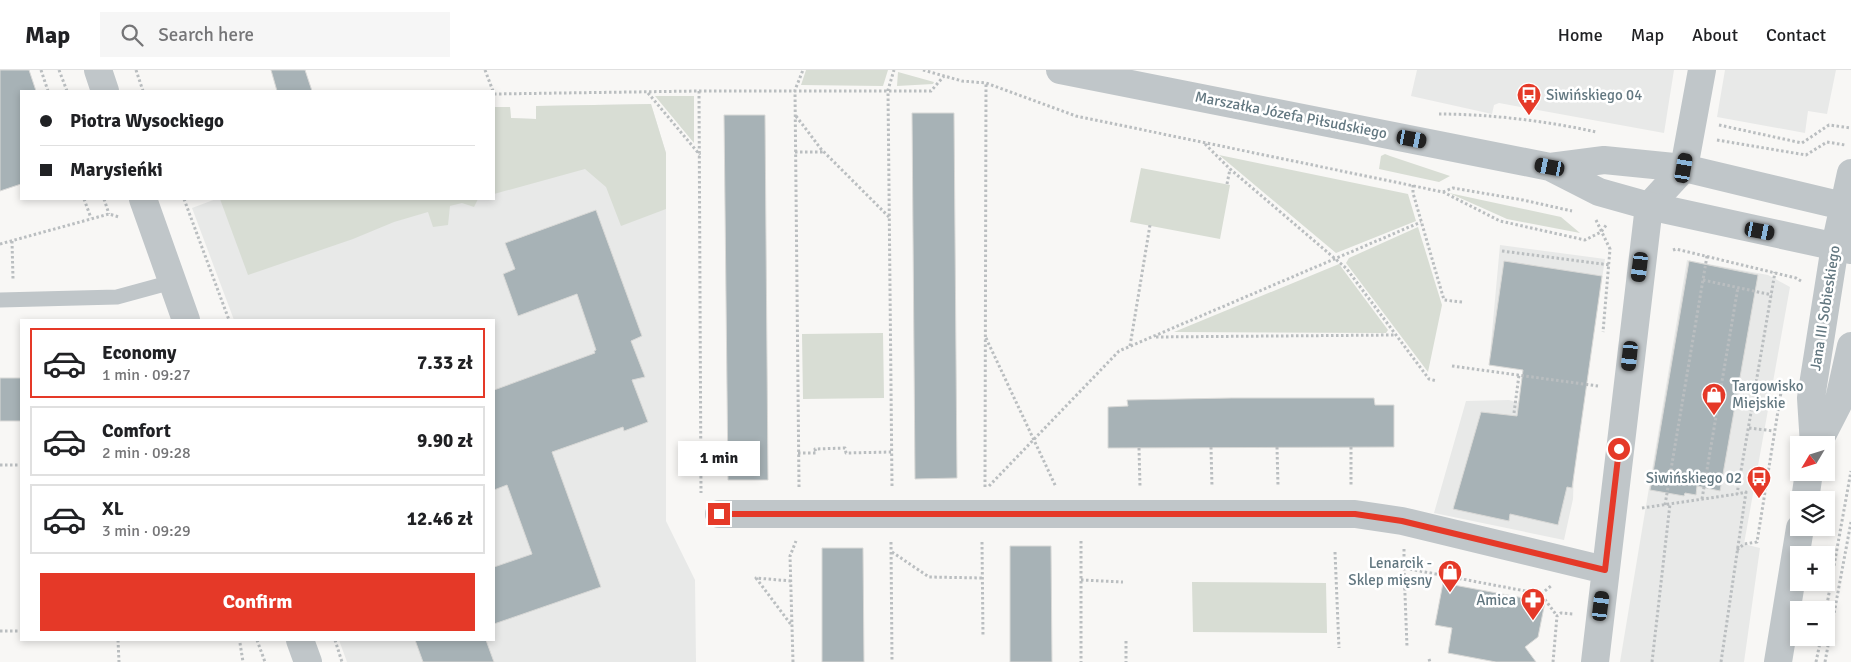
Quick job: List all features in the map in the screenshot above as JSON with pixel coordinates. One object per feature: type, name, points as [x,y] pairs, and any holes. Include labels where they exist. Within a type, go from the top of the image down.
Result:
[{"type":"street","points":[[98,70],[105,90]]},
{"type":"street","name":"Marszałka Józefa Piłsudskiego","points":[[1060,70],[1550,167],[1599,192],[1648,206],[1843,248]]},
{"type":"street","points":[[1597,662],[1612,506],[1648,206],[1684,168],[1702,70]]},
{"type":"street","name":"Marszałka Józefa Piłsudskiego","points":[[1550,167],[1604,160],[1684,168],[1848,207]]},
{"type":"street","name":"Jana III Sobieskiego","points":[[1814,436],[1811,398],[1843,248],[1851,173]]},
{"type":"street","points":[[143,200],[186,319]]},
{"type":"street","name":"Jana III Sobieskiego","points":[[1820,436],[1838,404],[1851,346]]},
{"type":"street","points":[[710,505],[1345,514],[1402,521],[1605,570]]},
{"type":"street","points":[[1778,662],[1799,536]]},
{"type":"street","points":[[300,641],[308,662]]},
{"type":"lane","points":[[7,300],[117,297],[172,282]]},
{"type":"path","points":[[40,70],[48,90]]},
{"type":"path","points":[[59,70],[67,90]]},
{"type":"path","points":[[136,70],[143,90]]},
{"type":"path","points":[[485,70],[492,90]]},
{"type":"path","points":[[803,70],[795,90],[798,453],[816,453],[815,450],[845,448],[846,453],[891,452]]},
{"type":"path","points":[[892,494],[888,90],[894,70]]},
{"type":"path","points":[[923,70],[944,76],[986,83],[1076,116],[1443,192],[1500,222],[1585,240],[1601,232]]},
{"type":"path","points":[[495,94],[795,90],[931,91],[944,76]]},
{"type":"path","points":[[986,83],[985,492],[1119,351],[1421,222]]},
{"type":"path","points":[[699,91],[710,505]]},
{"type":"path","points":[[648,92],[700,155]]},
{"type":"path","points":[[795,114],[824,152],[890,218]]},
{"type":"path","points":[[1430,114],[1483,117],[1576,127],[1600,132]]},
{"type":"path","points":[[1692,127],[1802,143],[1829,125],[1851,128]]},
{"type":"path","points":[[1692,127],[1806,155],[1827,142],[1851,146]]},
{"type":"path","points":[[1205,143],[1230,169],[1337,259],[1430,379],[1437,381]]},
{"type":"path","points":[[795,152],[824,152]]},
{"type":"path","points":[[1227,184],[1230,169]]},
{"type":"path","points":[[1413,185],[1413,193],[1444,300],[1462,302]]},
{"type":"path","points":[[1443,192],[1453,188],[1523,200],[1577,213]]},
{"type":"path","points":[[84,200],[91,218]]},
{"type":"path","points":[[0,244],[109,214],[104,200]]},
{"type":"path","points":[[184,200],[229,319]]},
{"type":"path","points":[[1594,217],[1610,249]]},
{"type":"path","points":[[1130,346],[1150,225]]},
{"type":"path","points":[[7,300],[12,241]]},
{"type":"path","points":[[1670,252],[1676,249],[1775,272],[1796,278],[1805,285]]},
{"type":"path","points":[[1502,251],[1610,265]]},
{"type":"path","points":[[1665,505],[1708,256]]},
{"type":"path","points":[[1738,494],[1775,272]]},
{"type":"path","points":[[1703,280],[1772,295]]},
{"type":"path","points":[[1702,499],[1738,288]]},
{"type":"path","points":[[1152,337],[1396,335]]},
{"type":"path","points":[[985,336],[1059,494]]},
{"type":"path","points":[[1452,366],[1598,386]]},
{"type":"path","points":[[1514,413],[1519,375]]},
{"type":"path","points":[[1737,550],[1744,544],[1756,542],[1783,384]]},
{"type":"path","points":[[1749,428],[1774,430]]},
{"type":"path","points":[[1211,447],[1212,492]]},
{"type":"path","points":[[1277,447],[1278,491]]},
{"type":"path","points":[[1351,447],[1351,495]]},
{"type":"path","points":[[1139,448],[1140,493]]},
{"type":"path","points":[[0,465],[20,465]]},
{"type":"path","points":[[1828,601],[1851,471]]},
{"type":"path","points":[[1612,506],[1635,510],[1746,492],[1721,662]]},
{"type":"path","points":[[1652,662],[1670,504]]},
{"type":"path","points":[[1402,521],[1406,647]]},
{"type":"path","points":[[1825,662],[1851,522]]},
{"type":"path","points":[[890,535],[892,662]]},
{"type":"path","points":[[982,535],[982,637]]},
{"type":"path","points":[[1081,536],[1081,662]]},
{"type":"path","points":[[793,662],[790,556],[797,538]]},
{"type":"path","points":[[891,552],[928,578],[982,578]]},
{"type":"path","points":[[1335,552],[1339,648]]},
{"type":"path","points":[[1404,568],[1541,594],[1557,616],[1553,662]]},
{"type":"path","points":[[791,581],[756,578],[792,626]]},
{"type":"path","points":[[1081,580],[1123,582]]},
{"type":"path","points":[[1557,616],[1578,611]]},
{"type":"path","points":[[0,631],[20,631]]},
{"type":"path","points":[[1126,640],[1126,662]]},
{"type":"path","points":[[118,641],[119,662]]},
{"type":"path","points":[[257,641],[265,662]]},
{"type":"path","points":[[335,641],[342,662]]},
{"type":"path","points":[[240,644],[243,662]]},
{"type":"path","points":[[1816,662],[1819,646]]},
{"type":"shaded area","points":[[806,70],[888,70],[883,86],[801,85]]},
{"type":"shaded area","points":[[1417,70],[1674,70],[1664,133],[1499,103],[1494,105],[1492,114],[1411,96]]},
{"type":"shaded area","points":[[1725,70],[1836,70],[1827,114],[1808,111],[1805,133],[1717,117]]},
{"type":"shaded area","points":[[898,72],[934,82],[933,84],[897,86]]},
{"type":"shaded area","points":[[655,96],[694,96],[694,143]]},
{"type":"shaded area","points":[[651,104],[666,153],[666,521],[695,580],[696,662],[347,662],[339,641],[495,641],[495,319],[234,319],[192,208],[213,200],[495,200],[495,107],[510,107],[511,118],[536,119],[536,106]]},
{"type":"shaded area","points":[[651,104],[666,153],[666,209],[621,226],[606,187],[585,169],[495,194],[495,107],[510,107],[511,118],[536,119],[536,106]]},
{"type":"shaded area","points":[[1385,154],[1450,176],[1439,182],[1379,169],[1381,156]]},
{"type":"shaded area","points":[[1219,155],[1408,194],[1416,221],[1336,253]]},
{"type":"shaded area","points":[[1141,168],[1230,185],[1220,239],[1130,222]]},
{"type":"shaded area","points":[[1449,193],[1561,217],[1580,233],[1507,219]]},
{"type":"shaded area","points":[[220,200],[478,200],[474,207],[462,203],[450,206],[448,225],[433,227],[428,212],[394,222],[353,239],[248,275]]},
{"type":"shaded area","points":[[1418,227],[1442,305],[1428,372],[1346,263],[1349,258]]},
{"type":"shaded area","points":[[1500,245],[1605,259],[1587,379],[1489,365]]},
{"type":"shaded area","name":"Targowisko Miejskie","points":[[1687,260],[1768,275],[1790,287],[1744,544],[1760,548],[1744,662],[1620,662]]},
{"type":"shaded area","points":[[1339,264],[1388,330],[1386,333],[1174,332]]},
{"type":"shaded area","points":[[883,333],[884,398],[803,399],[802,334]]},
{"type":"shaded area","points":[[1509,400],[1519,403],[1574,472],[1573,499],[1564,540],[1434,513],[1466,401]]},
{"type":"shaded area","points":[[1192,582],[1326,583],[1327,633],[1193,632]]},
{"type":"building","points":[[0,70],[29,70],[36,90],[20,90],[20,184],[0,191]]},
{"type":"building","points":[[271,70],[305,70],[312,90],[277,90]]},
{"type":"building","points":[[912,113],[954,113],[957,478],[915,479]]},
{"type":"building","points":[[724,115],[765,115],[768,480],[728,480]]},
{"type":"building","points":[[596,210],[642,336],[631,341],[645,377],[632,380],[648,422],[624,431],[623,427],[552,452],[601,587],[495,624],[495,567],[532,554],[507,485],[495,490],[495,390],[595,353],[594,351],[596,350],[577,294],[518,316],[503,274],[515,269],[505,243]]},
{"type":"building","points":[[1504,261],[1602,276],[1572,488],[1567,487],[1558,525],[1510,514],[1509,521],[1453,509],[1481,412],[1517,416],[1523,370],[1489,365]]},
{"type":"building","points":[[1689,261],[1758,275],[1720,491],[1697,486],[1696,495],[1685,493],[1684,496],[1650,490]]},
{"type":"building","points":[[0,378],[20,378],[20,421],[0,421]]},
{"type":"building","points":[[1374,398],[1375,405],[1394,405],[1394,447],[1108,448],[1108,407],[1128,406],[1127,400]]},
{"type":"building","points":[[1010,546],[1051,546],[1052,662],[1010,662]]},
{"type":"building","points":[[822,548],[863,548],[864,662],[822,662]]},
{"type":"building","points":[[1443,583],[1545,602],[1538,637],[1525,647],[1536,662],[1496,662],[1448,653],[1452,628],[1435,625]]},
{"type":"building","points":[[415,641],[486,641],[494,662],[423,662]]},
{"type":"place","name":"Siwińskiego 04","points":[[1529,116]]},
{"type":"place","name":"Targowisko Miejskie","points":[[1714,416]]},
{"type":"place","name":"Siwińskiego 02","points":[[1759,499]]},
{"type":"place","name":"Lenarcik - Sklep mięsny","points":[[1450,593]]},
{"type":"place","name":"Amica","points":[[1533,621]]},
{"type":"route","points":[[719,514],[1355,514],[1402,521],[1424,528],[1605,570],[1619,449]]}]
